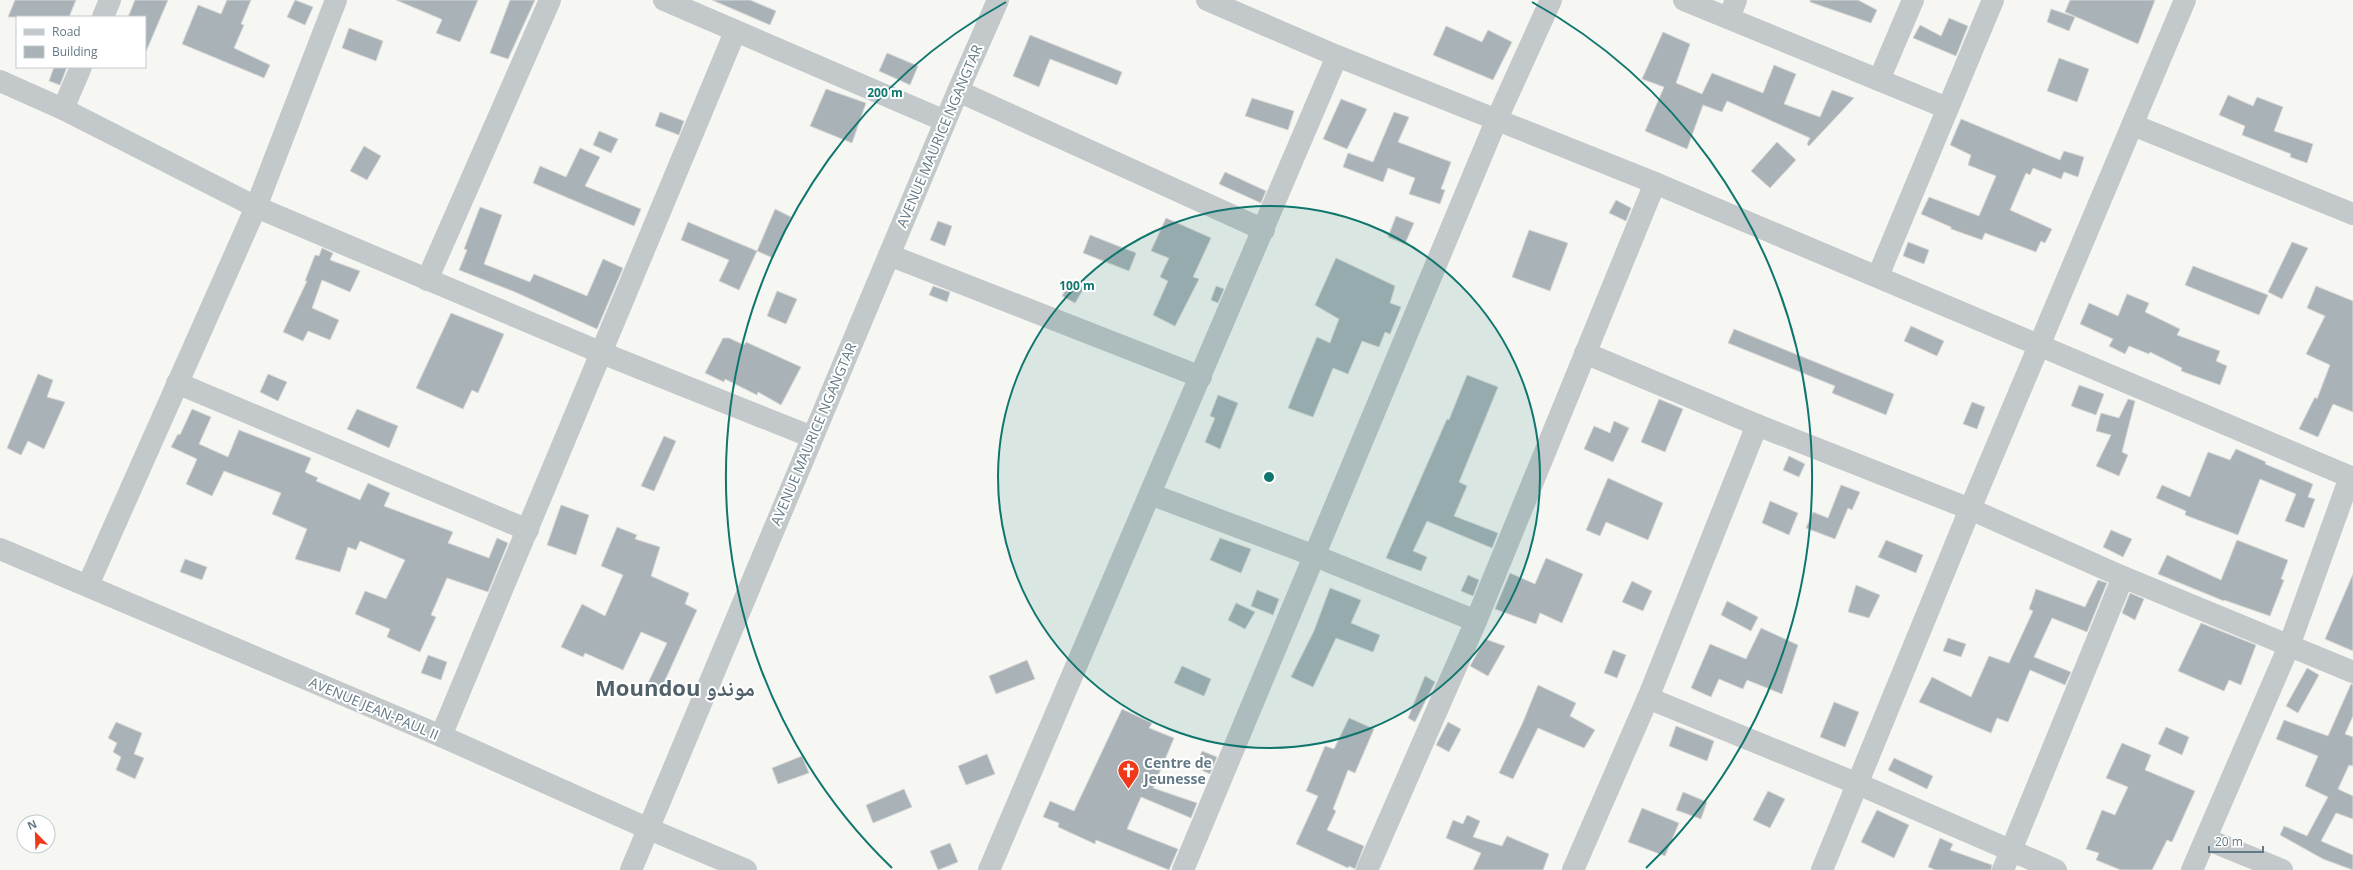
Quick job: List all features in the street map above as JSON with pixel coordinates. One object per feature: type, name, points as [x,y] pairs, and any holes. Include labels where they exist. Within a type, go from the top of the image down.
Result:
[{"type":"street","points":[[103,16],[110,0]]},
{"type":"street","points":[[88,585],[256,207],[336,0]]},
{"type":"street","points":[[427,280],[550,0]]},
{"type":"street","points":[[664,0],[945,121]]},
{"type":"street","name":"AVENUE MAURICE NGANGTAR","points":[[631,870],[945,121],[998,0]]},
{"type":"street","points":[[1207,0],[1337,56],[1496,121],[1655,183],[2041,344],[2351,477],[2289,646],[2192,870]]},
{"type":"street","points":[[1183,870],[1496,121],[1551,0]]},
{"type":"street","points":[[1684,0],[1732,9],[1879,80],[1947,108]]},
{"type":"street","points":[[1879,80],[1913,0]]},
{"type":"street","points":[[1878,276],[1993,0]]},
{"type":"street","points":[[1822,870],[1970,509],[2041,344],[2185,0]]},
{"type":"street","points":[[441,736],[736,32]]},
{"type":"street","points":[[989,870],[1264,230],[1337,56]]},
{"type":"street","points":[[63,109],[81,68]]},
{"type":"street","points":[[0,81],[63,109],[256,207],[602,353],[812,437]]},
{"type":"street","points":[[958,91],[1264,230]]},
{"type":"street","points":[[2133,124],[2353,214]]},
{"type":"street","points":[[1367,870],[1476,621],[1655,183]]},
{"type":"street","points":[[889,255],[1201,377]]},
{"type":"street","points":[[1585,353],[1757,425],[1970,509],[2123,577],[2353,672]]},
{"type":"street","points":[[177,383],[528,530]]},
{"type":"street","points":[[1573,870],[1648,698],[1757,425]]},
{"type":"street","points":[[1150,494],[1315,556],[1476,621]]},
{"type":"street","name":"AVENUE JEAN-PAUL II","points":[[0,549],[88,585],[441,736],[649,829],[746,870]]},
{"type":"street","points":[[2007,860],[2123,577]]},
{"type":"street","points":[[1648,698],[1858,784],[2007,860],[2056,870]]},
{"type":"street","points":[[2206,839],[2282,870]]},
{"type":"building","points":[[15,0],[76,0],[69,16],[8,17]]},
{"type":"building","points":[[135,0],[168,0],[146,52],[146,16],[128,16]]},
{"type":"building","points":[[227,0],[251,0],[241,24],[244,25],[234,48],[270,65],[264,78],[182,44],[198,5],[221,14]]},
{"type":"building","points":[[295,0],[313,7],[305,25],[287,17]]},
{"type":"building","points":[[396,0],[478,0],[460,42],[436,33],[442,20],[441,19]]},
{"type":"building","points":[[510,0],[535,0],[508,59],[490,53]]},
{"type":"building","points":[[712,0],[750,0],[776,11],[770,25]]},
{"type":"building","points":[[1810,0],[1858,0],[1877,10],[1871,23],[1810,2]]},
{"type":"building","points":[[2070,0],[2155,0],[2138,44],[2065,12]]},
{"type":"building","points":[[2051,9],[2075,17],[2069,31],[2047,22]]},
{"type":"building","points":[[1949,18],[1968,26],[1956,56],[1913,38],[1920,25],[1941,36]]},
{"type":"building","points":[[1446,26],[1482,42],[1488,30],[1512,42],[1493,80],[1433,55]]},
{"type":"building","points":[[349,28],[383,41],[376,61],[342,48]]},
{"type":"building","points":[[1663,32],[1690,44],[1676,83],[1702,94],[1712,73],[1763,93],[1774,65],[1796,74],[1784,104],[1820,117],[1832,90],[1854,98],[1809,146],[1807,144],[1810,138],[1727,101],[1722,112],[1703,105],[1687,149],[1645,131],[1664,87],[1642,79]]},
{"type":"building","points":[[1030,35],[1122,72],[1117,85],[1050,59],[1039,87],[1013,76]]},
{"type":"building","points":[[887,53],[918,66],[910,85],[879,71]]},
{"type":"building","points":[[2059,58],[2089,69],[2077,102],[2047,91]]},
{"type":"building","points":[[54,68],[67,68],[60,85],[49,81]]},
{"type":"building","points":[[826,89],[866,103],[852,143],[810,126]]},
{"type":"building","points":[[2228,95],[2253,106],[2257,97],[2283,107],[2274,131],[2313,144],[2307,163],[2290,157],[2291,154],[2242,135],[2245,126],[2219,115]]},
{"type":"building","points":[[1252,98],[1294,111],[1288,130],[1245,116]]},
{"type":"building","points":[[1341,99],[1367,109],[1347,149],[1323,139]]},
{"type":"building","points":[[660,112],[684,121],[679,135],[655,126]]},
{"type":"building","points":[[1394,112],[1409,117],[1398,142],[1451,162],[1441,189],[1445,190],[1440,204],[1409,194],[1415,178],[1388,168],[1383,182],[1343,167],[1348,153],[1373,162]]},
{"type":"building","points":[[1961,119],[2060,160],[2064,151],[2084,157],[2078,177],[2064,172],[2061,179],[2033,168],[2030,175],[2026,173],[2010,210],[2052,229],[2045,243],[2041,241],[2036,252],[1985,233],[1982,240],[1951,229],[1951,227],[1921,214],[1929,197],[1979,216],[1996,176],[1968,165],[1971,155],[1950,145]]},
{"type":"building","points":[[599,131],[618,139],[611,153],[593,145]]},
{"type":"building","points":[[1777,142],[1796,160],[1770,188],[1751,171]]},
{"type":"building","points":[[364,146],[381,156],[367,180],[350,171]]},
{"type":"building","points":[[580,148],[600,157],[585,186],[641,209],[634,226],[533,183],[540,166],[566,177]]},
{"type":"building","points":[[1225,172],[1266,191],[1261,203],[1219,184]]},
{"type":"building","points":[[1616,200],[1631,208],[1626,221],[1609,213]]},
{"type":"building","points":[[480,207],[502,215],[484,264],[530,282],[534,274],[587,296],[603,259],[623,268],[597,329],[515,292],[459,270],[467,250],[464,249]]},
{"type":"building","points":[[775,209],[791,217],[773,258],[757,251]]},
{"type":"building","points":[[1396,216],[1414,223],[1405,244],[1388,237]]},
{"type":"building","points":[[1166,218],[1211,238],[1193,277],[1199,279],[1175,326],[1153,315],[1168,281],[1160,277],[1169,258],[1151,251]]},
{"type":"building","points":[[938,221],[952,226],[945,246],[930,240]]},
{"type":"building","points":[[688,222],[757,251],[739,290],[719,281],[729,260],[681,240]]},
{"type":"building","points":[[1529,230],[1568,243],[1550,291],[1512,277]]},
{"type":"building","points":[[1090,235],[1136,253],[1129,271],[1083,253]]},
{"type":"building","points":[[1908,242],[1929,250],[1924,264],[1903,256]]},
{"type":"building","points":[[2292,242],[2308,248],[2282,299],[2268,292]]},
{"type":"building","points":[[322,248],[333,253],[330,260],[360,271],[350,292],[322,280],[312,308],[339,320],[330,340],[308,331],[303,341],[283,332],[307,281],[305,281],[315,255],[319,256]]},
{"type":"building","points":[[1336,258],[1395,286],[1390,303],[1401,307],[1390,334],[1385,332],[1379,347],[1362,341],[1348,374],[1333,368],[1313,417],[1288,408],[1317,337],[1330,343],[1339,319],[1315,305]]},
{"type":"building","points":[[2193,266],[2268,295],[2259,315],[2185,285]]},
{"type":"building","points":[[1071,280],[1084,288],[1075,303],[1062,296]]},
{"type":"building","points":[[933,286],[950,292],[947,302],[929,295]]},
{"type":"building","points":[[1216,286],[1224,289],[1218,303],[1211,300]]},
{"type":"building","points":[[2316,286],[2353,301],[2353,412],[2333,404],[2318,437],[2299,429],[2315,397],[2317,399],[2330,365],[2306,354],[2325,316],[2307,308]]},
{"type":"building","points":[[777,291],[797,299],[786,324],[767,316]]},
{"type":"building","points":[[2127,294],[2149,303],[2145,312],[2180,329],[2177,335],[2220,351],[2216,361],[2227,366],[2220,385],[2181,371],[2182,368],[2150,352],[2149,354],[2129,346],[2125,354],[2109,346],[2113,339],[2080,324],[2089,303],[2118,316]]},
{"type":"building","points":[[451,313],[504,334],[478,393],[472,390],[463,409],[416,388]]},
{"type":"building","points":[[1911,326],[1944,341],[1937,356],[1904,341]]},
{"type":"building","points":[[1734,329],[1894,394],[1886,415],[1832,393],[1835,386],[1728,343]]},
{"type":"building","points":[[723,338],[729,338],[744,345],[746,342],[801,367],[781,405],[758,392],[757,395],[725,379],[724,382],[705,373]]},
{"type":"building","points":[[38,374],[53,380],[47,397],[65,402],[44,449],[28,441],[21,455],[7,448]]},
{"type":"building","points":[[268,374],[287,382],[278,401],[260,392]]},
{"type":"building","points":[[1467,375],[1498,387],[1459,482],[1467,486],[1454,516],[1498,533],[1492,548],[1427,521],[1413,551],[1427,557],[1421,571],[1386,558],[1447,419],[1449,420]]},
{"type":"building","points":[[2079,385],[2104,394],[2096,415],[2071,406]]},
{"type":"building","points":[[1218,395],[1238,403],[1220,449],[1205,442],[1215,418],[1210,416]]},
{"type":"building","points":[[1659,399],[1683,409],[1665,452],[1641,442]]},
{"type":"building","points":[[2128,399],[2135,401],[2122,452],[2128,455],[2119,476],[2096,466],[2111,435],[2096,431],[2101,413],[2119,418]]},
{"type":"building","points":[[1972,402],[1985,407],[1977,429],[1963,424]]},
{"type":"building","points":[[192,409],[211,417],[199,444],[228,457],[239,430],[311,458],[305,472],[318,478],[316,481],[360,500],[368,483],[390,493],[384,506],[453,532],[448,543],[489,558],[497,538],[508,543],[488,592],[447,578],[431,615],[436,617],[420,652],[387,637],[390,629],[355,614],[365,591],[386,599],[405,560],[360,541],[356,550],[348,547],[340,572],[295,559],[307,529],[272,514],[281,493],[224,471],[212,496],[186,484],[197,459],[171,447],[178,434],[180,435]]},
{"type":"building","points":[[357,409],[398,426],[389,448],[347,429]]},
{"type":"building","points":[[1614,421],[1629,428],[1613,462],[1584,449],[1594,426],[1610,433]]},
{"type":"building","points":[[664,436],[676,441],[654,491],[641,486]]},
{"type":"building","points":[[2236,449],[2266,462],[2265,464],[2313,484],[2308,497],[2315,499],[2304,528],[2285,521],[2296,494],[2260,479],[2238,535],[2185,515],[2186,511],[2156,498],[2162,485],[2190,497],[2208,452],[2230,460]]},
{"type":"building","points":[[1789,456],[1805,464],[1799,477],[1783,470]]},
{"type":"building","points":[[1608,478],[1663,503],[1648,540],[1606,522],[1600,536],[1586,530]]},
{"type":"building","points":[[1841,485],[1860,492],[1852,510],[1848,508],[1835,539],[1806,528],[1813,512],[1828,518]]},
{"type":"building","points":[[1770,501],[1798,513],[1789,535],[1762,523]]},
{"type":"building","points":[[561,505],[589,515],[576,555],[547,545]]},
{"type":"building","points":[[617,527],[637,535],[635,539],[660,547],[651,576],[689,593],[685,604],[697,610],[661,689],[648,683],[667,643],[641,632],[623,670],[585,653],[583,657],[561,647],[582,604],[605,616],[623,575],[601,566]]},
{"type":"building","points":[[2111,530],[2132,539],[2123,557],[2103,547]]},
{"type":"building","points":[[1220,538],[1251,549],[1241,573],[1210,560]]},
{"type":"building","points":[[1886,540],[1923,555],[1916,573],[1878,557]]},
{"type":"building","points":[[2237,540],[2288,560],[2281,579],[2284,580],[2270,616],[2224,601],[2158,574],[2167,555],[2221,580]]},
{"type":"building","points":[[1546,558],[1583,574],[1562,623],[1540,613],[1536,624],[1495,609],[1510,573],[1535,584]]},
{"type":"building","points":[[185,559],[207,567],[202,580],[180,572]]},
{"type":"building","points":[[2353,574],[2353,651],[2325,639]]},
{"type":"building","points":[[1468,575],[1479,580],[1473,596],[1461,591]]},
{"type":"building","points":[[2098,580],[2107,583],[2087,632],[2052,618],[2034,657],[2071,672],[2065,685],[2030,670],[2008,722],[1997,718],[1991,733],[1919,702],[1932,677],[1971,697],[1989,656],[2009,663],[2033,611],[2029,609],[2036,589],[2085,607]]},
{"type":"building","points":[[1632,581],[1652,591],[1643,611],[1622,602]]},
{"type":"building","points":[[1856,585],[1880,595],[1869,618],[1848,612]]},
{"type":"building","points":[[1330,588],[1361,600],[1351,623],[1380,635],[1373,652],[1336,638],[1313,687],[1291,677],[1314,631]]},
{"type":"building","points":[[1257,590],[1279,599],[1273,615],[1251,606]]},
{"type":"building","points":[[2130,593],[2144,599],[2135,620],[2122,613]]},
{"type":"building","points":[[1727,601],[1758,617],[1751,631],[1721,615]]},
{"type":"building","points":[[1236,603],[1255,612],[1245,629],[1228,620]]},
{"type":"building","points":[[2201,623],[2256,645],[2241,685],[2229,680],[2224,691],[2178,671]]},
{"type":"building","points":[[1761,628],[1798,645],[1782,694],[1747,680],[1743,689],[1719,679],[1711,697],[1691,688],[1710,644],[1746,659]]},
{"type":"building","points":[[1948,638],[1966,644],[1961,657],[1943,651]]},
{"type":"building","points":[[1485,639],[1505,646],[1488,676],[1470,666]]},
{"type":"building","points":[[1613,650],[1626,655],[1617,678],[1604,673]]},
{"type":"building","points":[[428,655],[447,662],[441,680],[421,673]]},
{"type":"building","points":[[1027,660],[1035,679],[996,694],[989,676]]},
{"type":"building","points":[[1182,666],[1211,679],[1204,696],[1174,683]]},
{"type":"building","points":[[2307,668],[2319,675],[2298,713],[2286,706]]},
{"type":"building","points":[[1425,676],[1435,682],[1415,722],[1408,718]]},
{"type":"building","points":[[2351,684],[2353,684],[2353,716],[2345,734],[2353,737],[2353,766],[2349,765],[2338,789],[2353,796],[2353,819],[2336,813],[2321,841],[2353,855],[2353,870],[2323,859],[2280,835],[2284,826],[2307,836],[2328,797],[2305,786],[2318,756],[2276,739],[2284,720],[2328,736]]},
{"type":"building","points":[[1538,685],[1576,703],[1570,716],[1595,730],[1584,748],[1538,728],[1513,779],[1499,773],[1523,722]]},
{"type":"building","points":[[1834,702],[1859,712],[1845,747],[1820,737]]},
{"type":"building","points":[[1122,709],[1152,723],[1149,728],[1174,738],[1153,788],[1197,803],[1191,818],[1141,797],[1127,829],[1178,849],[1169,870],[1096,840],[1095,844],[1058,827],[1059,823],[1043,817],[1050,801],[1074,811]]},
{"type":"building","points":[[1349,718],[1374,729],[1355,773],[1348,770],[1333,809],[1336,811],[1327,830],[1364,846],[1355,869],[1349,866],[1348,868],[1296,844],[1318,796],[1306,791],[1325,746],[1334,749]]},
{"type":"building","points":[[116,722],[142,733],[134,754],[144,758],[135,779],[116,770],[121,757],[113,752],[117,743],[108,738]]},
{"type":"building","points":[[1448,722],[1461,729],[1449,752],[1436,745]]},
{"type":"building","points":[[1676,726],[1714,741],[1707,761],[1669,746]]},
{"type":"building","points":[[2166,727],[2189,737],[2182,755],[2158,744]]},
{"type":"building","points":[[2122,743],[2151,755],[2145,770],[2195,791],[2172,842],[2167,840],[2152,870],[2121,870],[2096,860],[2099,853],[2086,849],[2102,810],[2115,815],[2128,787],[2106,778]]},
{"type":"building","points":[[1202,751],[1217,757],[1210,774],[1195,767]]},
{"type":"building","points":[[987,754],[995,774],[966,785],[958,766]]},
{"type":"building","points":[[802,756],[809,773],[778,784],[772,768]]},
{"type":"building","points":[[1894,758],[1933,776],[1927,789],[1888,770]]},
{"type":"building","points":[[904,789],[912,807],[873,823],[866,805]]},
{"type":"building","points":[[1768,791],[1785,799],[1770,828],[1753,820]]},
{"type":"building","points":[[1683,792],[1707,802],[1701,819],[1676,810]]},
{"type":"building","points":[[1642,808],[1679,823],[1665,856],[1628,842]]},
{"type":"building","points":[[1877,810],[1909,825],[1894,858],[1861,842]]},
{"type":"building","points":[[1467,815],[1480,821],[1473,837],[1502,846],[1507,836],[1549,854],[1543,870],[1473,870],[1481,853],[1446,838],[1453,820],[1463,824]]},
{"type":"building","points":[[1940,838],[1953,844],[1950,850],[1992,865],[1991,870],[1936,870],[1928,867]]},
{"type":"building","points":[[950,843],[958,862],[938,870],[930,851]]},
{"type":"place","name":"Centre de Jeunesse","points":[[1129,790]]},
{"type":"district","name":"Moundou موندو","points":[[675,687]]}]
